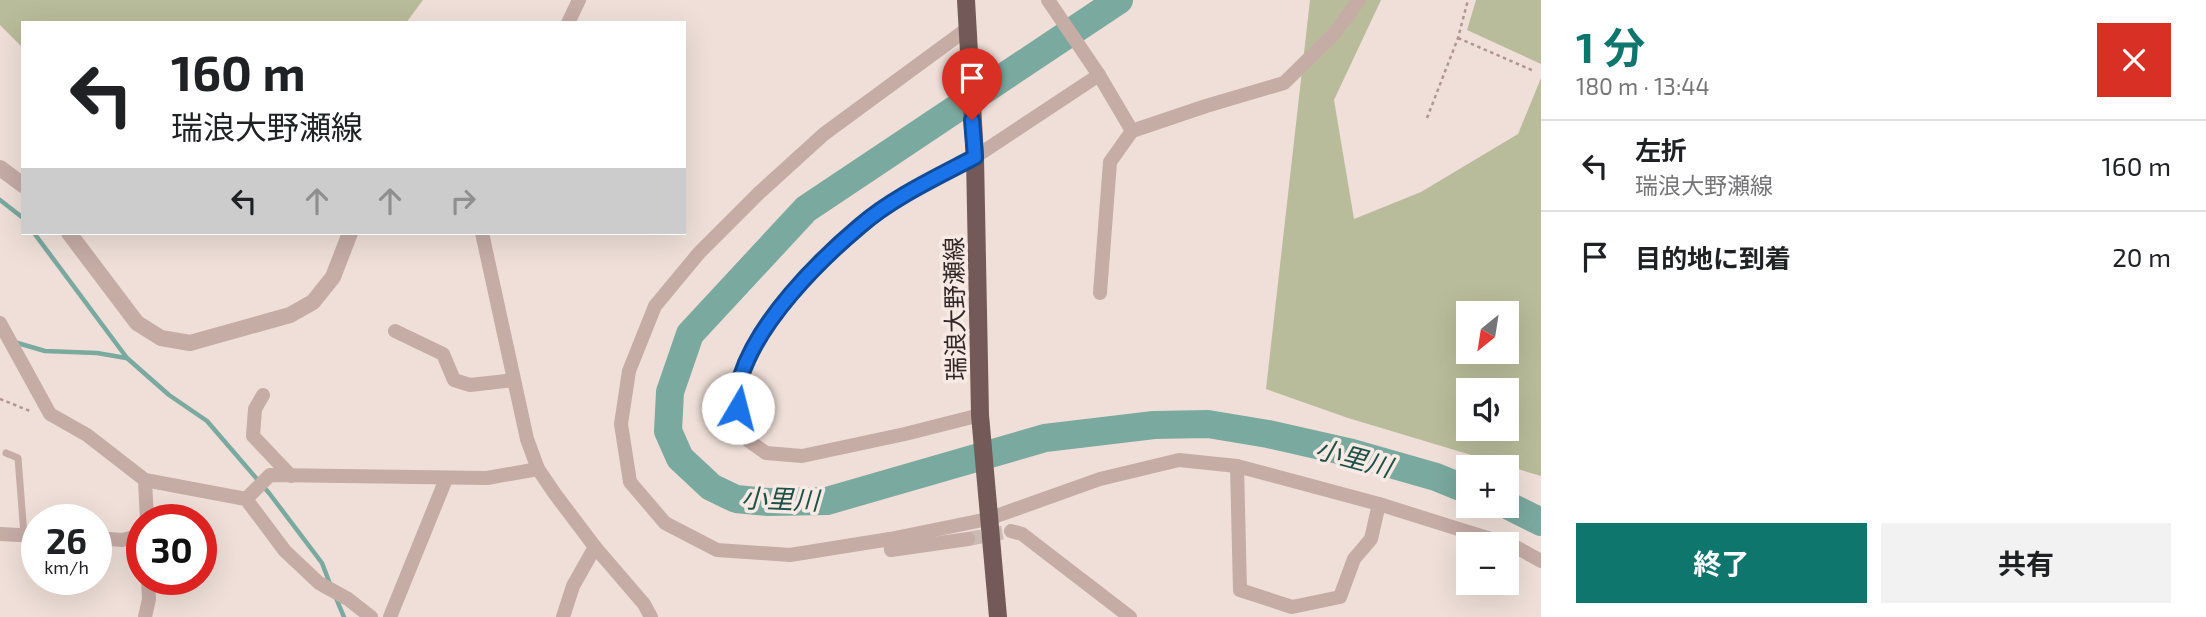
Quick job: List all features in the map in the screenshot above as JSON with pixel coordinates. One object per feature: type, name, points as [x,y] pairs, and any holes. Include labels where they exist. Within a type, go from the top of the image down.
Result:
[{"type":"main road","name":"瑞浪大野瀬線","points":[[966,0],[974,152],[980,415],[998,617]]},
{"type":"street","points":[[569,21],[579,0]]},
{"type":"street","points":[[1048,0],[1099,75],[1132,131]]},
{"type":"street","points":[[1100,293],[1110,162],[1132,131],[1284,83],[1333,35],[1359,0]]},
{"type":"street","points":[[967,35],[824,134],[699,253],[655,306],[629,371],[621,424],[630,482],[665,523],[718,550],[789,555],[890,539],[1100,479],[1179,460],[1237,466],[1379,504],[1516,547],[1541,561]]},
{"type":"street","points":[[980,415],[802,456],[766,453],[749,440],[738,408],[741,377],[765,326],[799,284],[861,225],[1099,75]]},
{"type":"street","points":[[0,168],[21,184]]},
{"type":"street","points":[[71,235],[137,323],[161,338],[190,343],[290,315],[313,302],[333,277],[349,235]]},
{"type":"street","points":[[482,235],[527,439],[538,468],[595,547],[644,604],[651,617]]},
{"type":"street","points":[[2,326],[50,414],[87,435],[145,480],[246,499],[285,551],[319,583],[348,599],[371,617]]},
{"type":"street","points":[[395,331],[443,354],[453,380],[470,385],[514,380]]},
{"type":"street","points":[[263,396],[255,409],[253,436],[291,476]]},
{"type":"street","points":[[1237,466],[1240,590],[1290,612],[1340,597],[1354,559],[1371,539],[1379,504]]},
{"type":"street","points":[[246,499],[270,475],[487,478],[538,468]]},
{"type":"street","points":[[390,617],[446,479]]},
{"type":"street","points":[[145,480],[146,504]]},
{"type":"street","points":[[1011,531],[1023,534],[1129,617]]},
{"type":"street","points":[[0,534],[21,535]]},
{"type":"street","points":[[890,539],[891,550],[968,539]]},
{"type":"street","points":[[563,617],[573,586],[595,547]]},
{"type":"street","points":[[145,617],[149,595]]},
{"type":"lane","points":[[6,453],[18,458],[25,504]]},
{"type":"path","points":[[1427,118],[1458,38],[1468,0]]},
{"type":"path","points":[[1458,38],[1534,71]]},
{"type":"path","points":[[0,399],[41,416],[50,414]]},
{"type":"green space","points":[[0,0],[423,0],[407,21],[21,21],[21,46],[0,25]]},
{"type":"green space","points":[[1310,0],[1381,0],[1334,100],[1354,219],[1421,192],[1518,134],[1541,78],[1541,476],[1519,469],[1519,455],[1471,455],[1348,418],[1266,389]]},
{"type":"green space","points":[[1476,0],[1541,0],[1541,64],[1467,30]]},
{"type":"waterway","name":"小里川","points":[[1119,0],[806,209],[690,334],[670,392],[668,431],[680,458],[711,487],[736,499],[768,502],[827,501],[1045,438],[1154,425],[1208,424],[1352,453],[1456,485]]},
{"type":"waterway","points":[[0,200],[21,216]]},
{"type":"waterway","points":[[35,235],[127,358],[169,395],[207,421],[269,493],[322,563],[330,584]]},
{"type":"waterway","points":[[14,342],[45,351],[97,353],[126,358]]},
{"type":"waterway","name":"小里川","points":[[1519,511],[1541,522]]},
{"type":"waterway","points":[[336,598],[344,617]]},
{"type":"tunnel","points":[[968,539],[1011,531]]},
{"type":"route","points":[[738,408],[741,377],[765,326],[799,284],[861,225],[912,191],[975,157],[972,120]]}]
